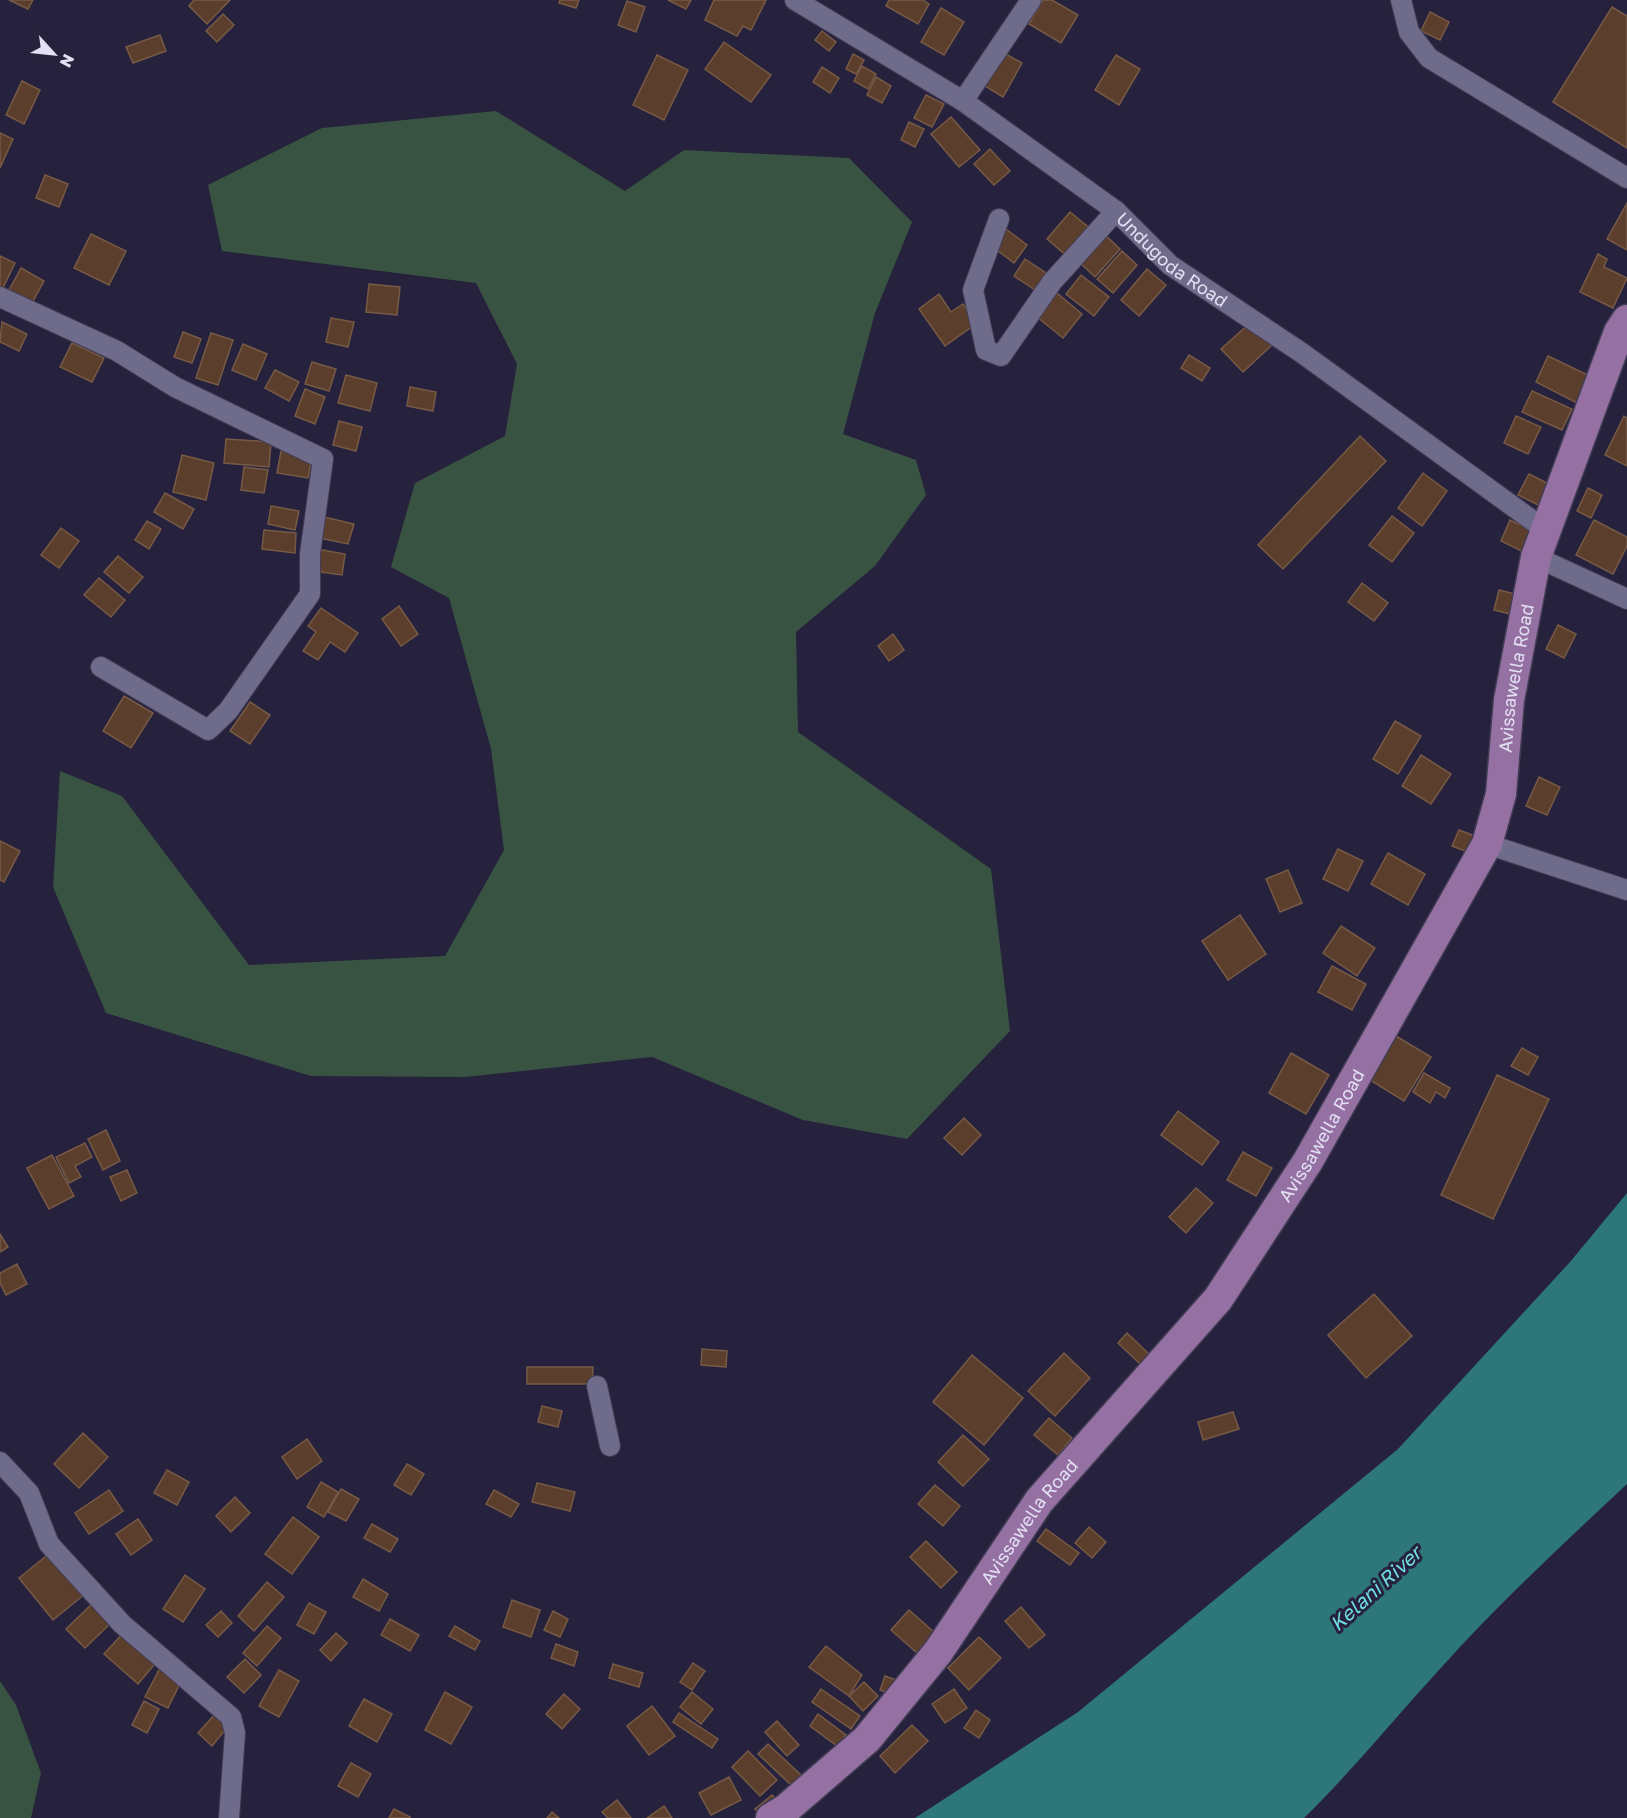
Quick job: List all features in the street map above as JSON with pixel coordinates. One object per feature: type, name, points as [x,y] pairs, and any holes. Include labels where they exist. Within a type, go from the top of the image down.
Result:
[{"type":"main road","name":"Avissawella Road","points":[[771,1818],[786,1809],[867,1739],[938,1652],[1039,1501],[1218,1299],[1308,1161],[1486,844],[1501,794],[1509,700],[1536,557],[1544,529],[1619,332],[1627,320]]},
{"type":"street","name":"Undugoda Road","points":[[795,0],[963,101],[1116,211],[1170,265],[1302,353],[1544,529]]},
{"type":"street","points":[[963,101],[1031,0]]},
{"type":"street","points":[[1401,0],[1409,32],[1430,58],[1627,178]]},
{"type":"street","points":[[999,219],[973,290],[986,350],[1000,356],[1052,282],[1116,211]]},
{"type":"street","points":[[0,297],[117,351],[175,387],[323,459],[310,554],[310,594],[228,711],[208,730],[101,667]]},
{"type":"street","points":[[1536,557],[1627,599]]},
{"type":"street","points":[[1486,844],[1627,890]]},
{"type":"street","points":[[597,1386],[610,1446]]},
{"type":"street","points":[[0,1462],[29,1493],[49,1544],[114,1615],[231,1717],[235,1733],[230,1818]]},
{"type":"shaded area","points":[[496,111],[625,191],[684,150],[849,158],[912,222],[875,313],[843,434],[916,460],[926,495],[875,566],[796,632],[798,732],[991,869],[1010,1031],[907,1139],[803,1120],[652,1057],[465,1077],[311,1076],[106,1013],[53,887],[60,771],[122,796],[249,965],[445,956],[504,850],[491,749],[449,598],[391,567],[415,483],[505,436],[517,364],[476,283],[222,251],[208,185],[322,128]]},
{"type":"shaded area","points":[[0,1681],[16,1705],[41,1773],[31,1818],[0,1818]]},
{"type":"water","name":"Kelani River","points":[[1627,1193],[1627,1484],[1484,1622],[1304,1818],[915,1818],[1078,1712],[1398,1449],[1570,1262]]},
{"type":"building","points":[[9,0],[33,0],[28,9]]},
{"type":"building","points":[[194,0],[230,0],[207,24],[189,6]]},
{"type":"building","points":[[560,0],[579,0],[576,8],[559,3]]},
{"type":"building","points":[[668,0],[691,0],[686,9]]},
{"type":"building","points":[[714,0],[766,0],[751,30],[743,26],[737,36],[705,20]]},
{"type":"building","points":[[889,0],[923,0],[929,4],[918,24],[886,6]]},
{"type":"building","points":[[1043,0],[1052,0],[1078,15],[1061,43],[1029,24]]},
{"type":"building","points":[[627,1],[645,7],[636,32],[618,25]]},
{"type":"building","points":[[1612,7],[1627,16],[1627,148],[1553,102]]},
{"type":"building","points":[[941,8],[964,22],[944,55],[921,42]]},
{"type":"building","points":[[1430,12],[1449,22],[1440,40],[1421,31]]},
{"type":"building","points":[[223,14],[234,25],[217,42],[206,31]]},
{"type":"building","points":[[822,31],[836,42],[829,51],[815,40]]},
{"type":"building","points":[[160,35],[166,51],[133,63],[126,47]]},
{"type":"building","points":[[724,42],[771,75],[751,102],[705,69]]},
{"type":"building","points":[[1004,53],[1022,63],[1003,97],[985,86]]},
{"type":"building","points":[[853,54],[864,60],[856,74],[846,69]]},
{"type":"building","points":[[657,55],[688,70],[664,120],[633,105]]},
{"type":"building","points":[[1116,55],[1140,69],[1119,105],[1095,90]]},
{"type":"building","points":[[862,66],[876,74],[868,89],[854,81]]},
{"type":"building","points":[[822,67],[839,78],[830,93],[813,82]]},
{"type":"building","points":[[876,77],[891,86],[882,103],[867,95]]},
{"type":"building","points":[[22,81],[40,90],[24,124],[6,115]]},
{"type":"building","points":[[926,95],[944,104],[932,127],[914,118]]},
{"type":"building","points":[[951,117],[980,150],[959,167],[931,134]]},
{"type":"building","points":[[909,122],[924,129],[915,147],[901,140]]},
{"type":"building","points":[[0,133],[13,139],[0,168]]},
{"type":"building","points":[[990,149],[1010,171],[994,185],[974,164]]},
{"type":"building","points":[[45,175],[68,184],[59,207],[36,198]]},
{"type":"building","points":[[1627,203],[1627,250],[1607,239]]},
{"type":"building","points":[[1070,212],[1091,229],[1068,257],[1047,239]]},
{"type":"building","points":[[1006,229],[1027,245],[1014,263],[993,247]]},
{"type":"building","points":[[1102,232],[1120,249],[1095,277],[1077,260]]},
{"type":"building","points":[[91,234],[126,251],[109,285],[74,268]]},
{"type":"building","points":[[1122,251],[1137,265],[1113,293],[1097,279]]},
{"type":"building","points":[[1598,254],[1607,259],[1604,267],[1627,278],[1613,308],[1580,292]]},
{"type":"building","points":[[0,256],[15,263],[1,292],[0,291]]},
{"type":"building","points":[[1025,259],[1046,273],[1035,290],[1014,276]]},
{"type":"building","points":[[21,268],[44,281],[32,303],[9,290]]},
{"type":"building","points":[[1147,269],[1166,285],[1139,316],[1121,300]]},
{"type":"building","points":[[1081,275],[1109,297],[1094,316],[1066,294]]},
{"type":"building","points":[[369,284],[400,287],[397,315],[366,312]]},
{"type":"building","points":[[1057,293],[1082,314],[1063,338],[1037,317]]},
{"type":"building","points":[[939,294],[951,312],[963,304],[977,323],[945,346],[919,309]]},
{"type":"building","points":[[331,318],[354,322],[348,347],[326,342]]},
{"type":"building","points":[[2,322],[27,334],[19,351],[0,342]]},
{"type":"building","points":[[1251,322],[1272,345],[1243,372],[1221,349]]},
{"type":"building","points":[[183,332],[201,339],[192,363],[174,357]]},
{"type":"building","points":[[211,333],[233,340],[218,385],[196,378]]},
{"type":"building","points":[[72,343],[104,358],[92,382],[60,367]]},
{"type":"building","points":[[243,344],[267,354],[256,380],[232,370]]},
{"type":"building","points":[[1189,355],[1210,368],[1202,381],[1181,368]]},
{"type":"building","points":[[1548,356],[1590,376],[1577,403],[1536,382]]},
{"type":"building","points":[[312,362],[336,369],[329,391],[305,384]]},
{"type":"building","points":[[275,370],[299,382],[289,401],[265,388]]},
{"type":"building","points":[[346,375],[377,383],[370,411],[338,403]]},
{"type":"building","points":[[410,387],[436,392],[433,411],[407,406]]},
{"type":"building","points":[[305,389],[325,397],[315,424],[295,416]]},
{"type":"building","points":[[1532,391],[1572,409],[1562,430],[1522,412]]},
{"type":"building","points":[[1516,416],[1541,427],[1528,454],[1504,443]]},
{"type":"building","points":[[1624,416],[1627,418],[1627,466],[1605,455]]},
{"type":"building","points":[[339,421],[362,427],[356,451],[333,445]]},
{"type":"building","points":[[1360,436],[1386,461],[1283,569],[1258,545]]},
{"type":"building","points":[[226,439],[271,442],[269,467],[224,463]]},
{"type":"building","points":[[281,451],[312,457],[308,478],[277,473]]},
{"type":"building","points":[[182,455],[214,463],[206,500],[173,492]]},
{"type":"building","points":[[244,467],[268,470],[264,493],[241,490]]},
{"type":"building","points":[[1423,473],[1447,491],[1422,526],[1398,508]]},
{"type":"building","points":[[1529,474],[1553,486],[1542,507],[1518,495]]},
{"type":"building","points":[[1588,488],[1602,495],[1591,518],[1577,511]]},
{"type":"building","points":[[165,493],[194,509],[183,529],[154,512]]},
{"type":"building","points":[[271,506],[299,511],[295,530],[268,524]]},
{"type":"building","points":[[1392,516],[1414,533],[1392,562],[1369,545]]},
{"type":"building","points":[[324,517],[354,524],[348,544],[319,538]]},
{"type":"building","points":[[1510,520],[1540,534],[1530,555],[1501,541]]},
{"type":"building","points":[[1594,520],[1627,537],[1627,546],[1613,574],[1576,555]]},
{"type":"building","points":[[147,521],[161,529],[149,549],[135,540]]},
{"type":"building","points":[[61,528],[79,541],[59,568],[41,555]]},
{"type":"building","points":[[264,530],[296,533],[295,553],[262,549]]},
{"type":"building","points":[[317,549],[345,554],[342,575],[314,571]]},
{"type":"building","points":[[118,556],[143,577],[129,593],[104,572]]},
{"type":"building","points":[[99,578],[125,600],[111,617],[84,595]]},
{"type":"building","points":[[1362,583],[1388,603],[1374,621],[1348,602]]},
{"type":"building","points":[[1499,590],[1515,594],[1510,614],[1494,610]]},
{"type":"building","points":[[399,606],[418,634],[401,646],[382,619]]},
{"type":"building","points":[[321,608],[358,633],[345,652],[330,642],[318,660],[303,651],[316,632],[308,626]]},
{"type":"building","points":[[1558,625],[1576,634],[1564,658],[1546,649]]},
{"type":"building","points":[[893,634],[904,650],[889,661],[878,646]]},
{"type":"building","points":[[124,696],[153,713],[131,748],[103,731]]},
{"type":"building","points":[[250,702],[270,715],[250,744],[230,731]]},
{"type":"building","points":[[1395,721],[1421,736],[1398,774],[1373,759]]},
{"type":"building","points":[[1421,755],[1451,774],[1431,804],[1402,786]]},
{"type":"building","points":[[1539,777],[1560,787],[1547,815],[1526,806]]},
{"type":"building","points":[[1459,830],[1475,836],[1468,852],[1452,846]]},
{"type":"building","points":[[0,841],[20,851],[4,882],[0,880]]},
{"type":"building","points":[[1338,849],[1363,861],[1348,891],[1323,879]]},
{"type":"building","points":[[1388,853],[1425,874],[1408,905],[1371,884]]},
{"type":"building","points":[[1288,870],[1302,903],[1280,912],[1266,879]]},
{"type":"building","points":[[1240,915],[1266,954],[1228,980],[1202,941]]},
{"type":"building","points":[[1341,926],[1375,948],[1357,976],[1323,953]]},
{"type":"building","points":[[1332,966],[1366,984],[1352,1010],[1318,992]]},
{"type":"building","points":[[1396,1036],[1431,1057],[1404,1101],[1370,1080]]},
{"type":"building","points":[[1522,1048],[1538,1057],[1528,1075],[1511,1066]]},
{"type":"building","points":[[1291,1053],[1329,1075],[1306,1114],[1269,1093]]},
{"type":"building","points":[[1424,1073],[1450,1088],[1445,1098],[1436,1092],[1430,1103],[1413,1092]]},
{"type":"building","points":[[1497,1075],[1549,1099],[1493,1219],[1441,1195]]},
{"type":"building","points":[[1178,1111],[1219,1142],[1202,1165],[1161,1135]]},
{"type":"building","points":[[964,1118],[981,1135],[962,1155],[944,1138]]},
{"type":"building","points":[[106,1130],[120,1161],[103,1170],[88,1139]]},
{"type":"building","points":[[85,1143],[92,1157],[75,1166],[81,1177],[69,1183],[56,1157]]},
{"type":"building","points":[[1243,1152],[1272,1168],[1256,1196],[1227,1180]]},
{"type":"building","points":[[52,1155],[74,1196],[49,1209],[27,1168]]},
{"type":"building","points":[[127,1170],[137,1193],[121,1201],[110,1177]]},
{"type":"building","points":[[1196,1188],[1213,1203],[1186,1233],[1169,1217]]},
{"type":"building","points":[[0,1234],[8,1247],[0,1252]]},
{"type":"building","points":[[17,1264],[27,1284],[6,1295],[0,1283],[0,1273]]},
{"type":"building","points":[[1374,1294],[1412,1336],[1366,1378],[1328,1335]]},
{"type":"building","points":[[1127,1333],[1149,1354],[1140,1364],[1118,1343]]},
{"type":"building","points":[[702,1349],[727,1351],[726,1367],[701,1365]]},
{"type":"building","points":[[1064,1353],[1090,1378],[1055,1416],[1028,1391]]},
{"type":"building","points":[[972,1355],[1023,1398],[984,1445],[933,1402]]},
{"type":"building","points":[[527,1367],[593,1367],[592,1384],[527,1384]]},
{"type":"building","points":[[542,1406],[562,1411],[558,1427],[538,1422]]},
{"type":"building","points":[[1233,1412],[1239,1429],[1203,1440],[1198,1422]]},
{"type":"building","points":[[1049,1418],[1072,1438],[1058,1455],[1034,1435]]},
{"type":"building","points":[[83,1433],[108,1457],[79,1488],[54,1464]]},
{"type":"building","points":[[963,1435],[989,1459],[963,1486],[938,1462]]},
{"type":"building","points":[[307,1439],[322,1461],[297,1479],[282,1457]]},
{"type":"building","points":[[407,1464],[424,1474],[411,1495],[394,1485]]},
{"type":"building","points":[[167,1470],[189,1482],[177,1505],[154,1493]]},
{"type":"building","points":[[321,1482],[338,1492],[324,1517],[307,1507]]},
{"type":"building","points":[[537,1483],[575,1492],[570,1511],[532,1502]]},
{"type":"building","points":[[935,1485],[960,1506],[943,1526],[918,1504]]},
{"type":"building","points":[[341,1489],[359,1499],[346,1521],[328,1512]]},
{"type":"building","points":[[109,1490],[123,1511],[89,1534],[75,1513]]},
{"type":"building","points":[[494,1490],[519,1504],[511,1517],[486,1504]]},
{"type":"building","points":[[235,1497],[250,1513],[231,1532],[216,1516]]},
{"type":"building","points":[[293,1517],[319,1537],[292,1574],[265,1554]]},
{"type":"building","points":[[138,1519],[152,1540],[131,1555],[116,1534]]},
{"type":"building","points":[[372,1524],[398,1539],[390,1552],[364,1538]]},
{"type":"building","points":[[1089,1527],[1106,1542],[1092,1558],[1075,1543]]},
{"type":"building","points":[[1046,1529],[1079,1553],[1070,1565],[1037,1541]]},
{"type":"building","points":[[926,1541],[957,1572],[941,1588],[910,1557]]},
{"type":"building","points":[[51,1552],[85,1594],[53,1620],[19,1578]]},
{"type":"building","points":[[185,1575],[205,1589],[183,1622],[163,1609]]},
{"type":"building","points":[[363,1579],[388,1594],[379,1611],[353,1597]]},
{"type":"building","points":[[267,1582],[284,1597],[254,1631],[238,1616]]},
{"type":"building","points":[[512,1600],[540,1610],[531,1637],[503,1627]]},
{"type":"building","points":[[95,1601],[114,1620],[85,1648],[66,1629]]},
{"type":"building","points":[[309,1603],[326,1612],[314,1634],[297,1625]]},
{"type":"building","points":[[1021,1607],[1045,1635],[1029,1648],[1005,1621]]},
{"type":"building","points":[[909,1610],[935,1633],[917,1653],[891,1630]]},
{"type":"building","points":[[221,1611],[232,1623],[218,1637],[206,1625]]},
{"type":"building","points":[[553,1611],[568,1619],[560,1637],[544,1630]]},
{"type":"building","points":[[390,1619],[419,1635],[410,1651],[381,1635]]},
{"type":"building","points":[[267,1626],[281,1638],[257,1666],[243,1653]]},
{"type":"building","points":[[455,1626],[480,1641],[475,1650],[449,1636]]},
{"type":"building","points":[[126,1630],[159,1659],[138,1684],[104,1654]]},
{"type":"building","points":[[336,1633],[347,1643],[331,1661],[320,1650]]},
{"type":"building","points":[[979,1637],[1001,1658],[969,1690],[948,1668]]},
{"type":"building","points":[[556,1644],[578,1652],[574,1666],[551,1658]]},
{"type":"building","points":[[826,1646],[862,1675],[849,1696],[809,1667]]},
{"type":"building","points":[[245,1659],[261,1675],[244,1693],[227,1677]]},
{"type":"building","points":[[693,1663],[705,1671],[692,1690],[680,1682]]},
{"type":"building","points":[[613,1664],[643,1673],[639,1687],[609,1678]]},
{"type":"building","points":[[160,1668],[182,1679],[168,1708],[145,1697]]},
{"type":"building","points":[[279,1670],[299,1681],[279,1717],[259,1706]]},
{"type":"building","points":[[885,1676],[902,1682],[896,1696],[880,1690]]},
{"type":"building","points":[[864,1682],[878,1696],[863,1711],[849,1696]]},
{"type":"building","points":[[821,1689],[860,1716],[851,1729],[812,1702]]},
{"type":"building","points":[[954,1689],[967,1708],[945,1723],[932,1704]]},
{"type":"building","points":[[445,1692],[472,1707],[451,1744],[425,1730]]},
{"type":"building","points":[[692,1692],[713,1709],[701,1724],[680,1707]]},
{"type":"building","points":[[564,1694],[580,1709],[562,1729],[546,1714]]},
{"type":"building","points":[[364,1699],[392,1714],[377,1742],[349,1726]]},
{"type":"building","points":[[144,1701],[159,1709],[147,1733],[132,1725]]},
{"type":"building","points":[[652,1706],[675,1736],[649,1755],[627,1726]]},
{"type":"building","points":[[976,1710],[990,1720],[979,1738],[964,1728]]},
{"type":"building","points":[[217,1712],[230,1724],[212,1746],[198,1733]]},
{"type":"building","points":[[679,1713],[718,1739],[712,1748],[673,1722]]},
{"type":"building","points":[[818,1714],[846,1735],[837,1746],[810,1726]]},
{"type":"building","points":[[777,1721],[799,1745],[787,1756],[765,1732]]},
{"type":"building","points":[[912,1725],[928,1741],[895,1773],[880,1756]]},
{"type":"building","points":[[768,1744],[802,1776],[792,1786],[758,1754]]},
{"type":"building","points":[[748,1751],[777,1780],[760,1796],[732,1767]]},
{"type":"building","points":[[351,1763],[371,1774],[358,1797],[338,1786]]},
{"type":"building","points":[[729,1777],[741,1800],[711,1815],[699,1793]]},
{"type":"building","points":[[772,1795],[779,1803],[762,1817],[755,1809]]},
{"type":"building","points":[[617,1800],[631,1818],[608,1818],[602,1812]]},
{"type":"building","points":[[664,1806],[672,1818],[647,1818]]},
{"type":"building","points":[[394,1809],[410,1817],[410,1818],[389,1818]]},
{"type":"building","points":[[552,1812],[559,1818],[547,1818]]}]
